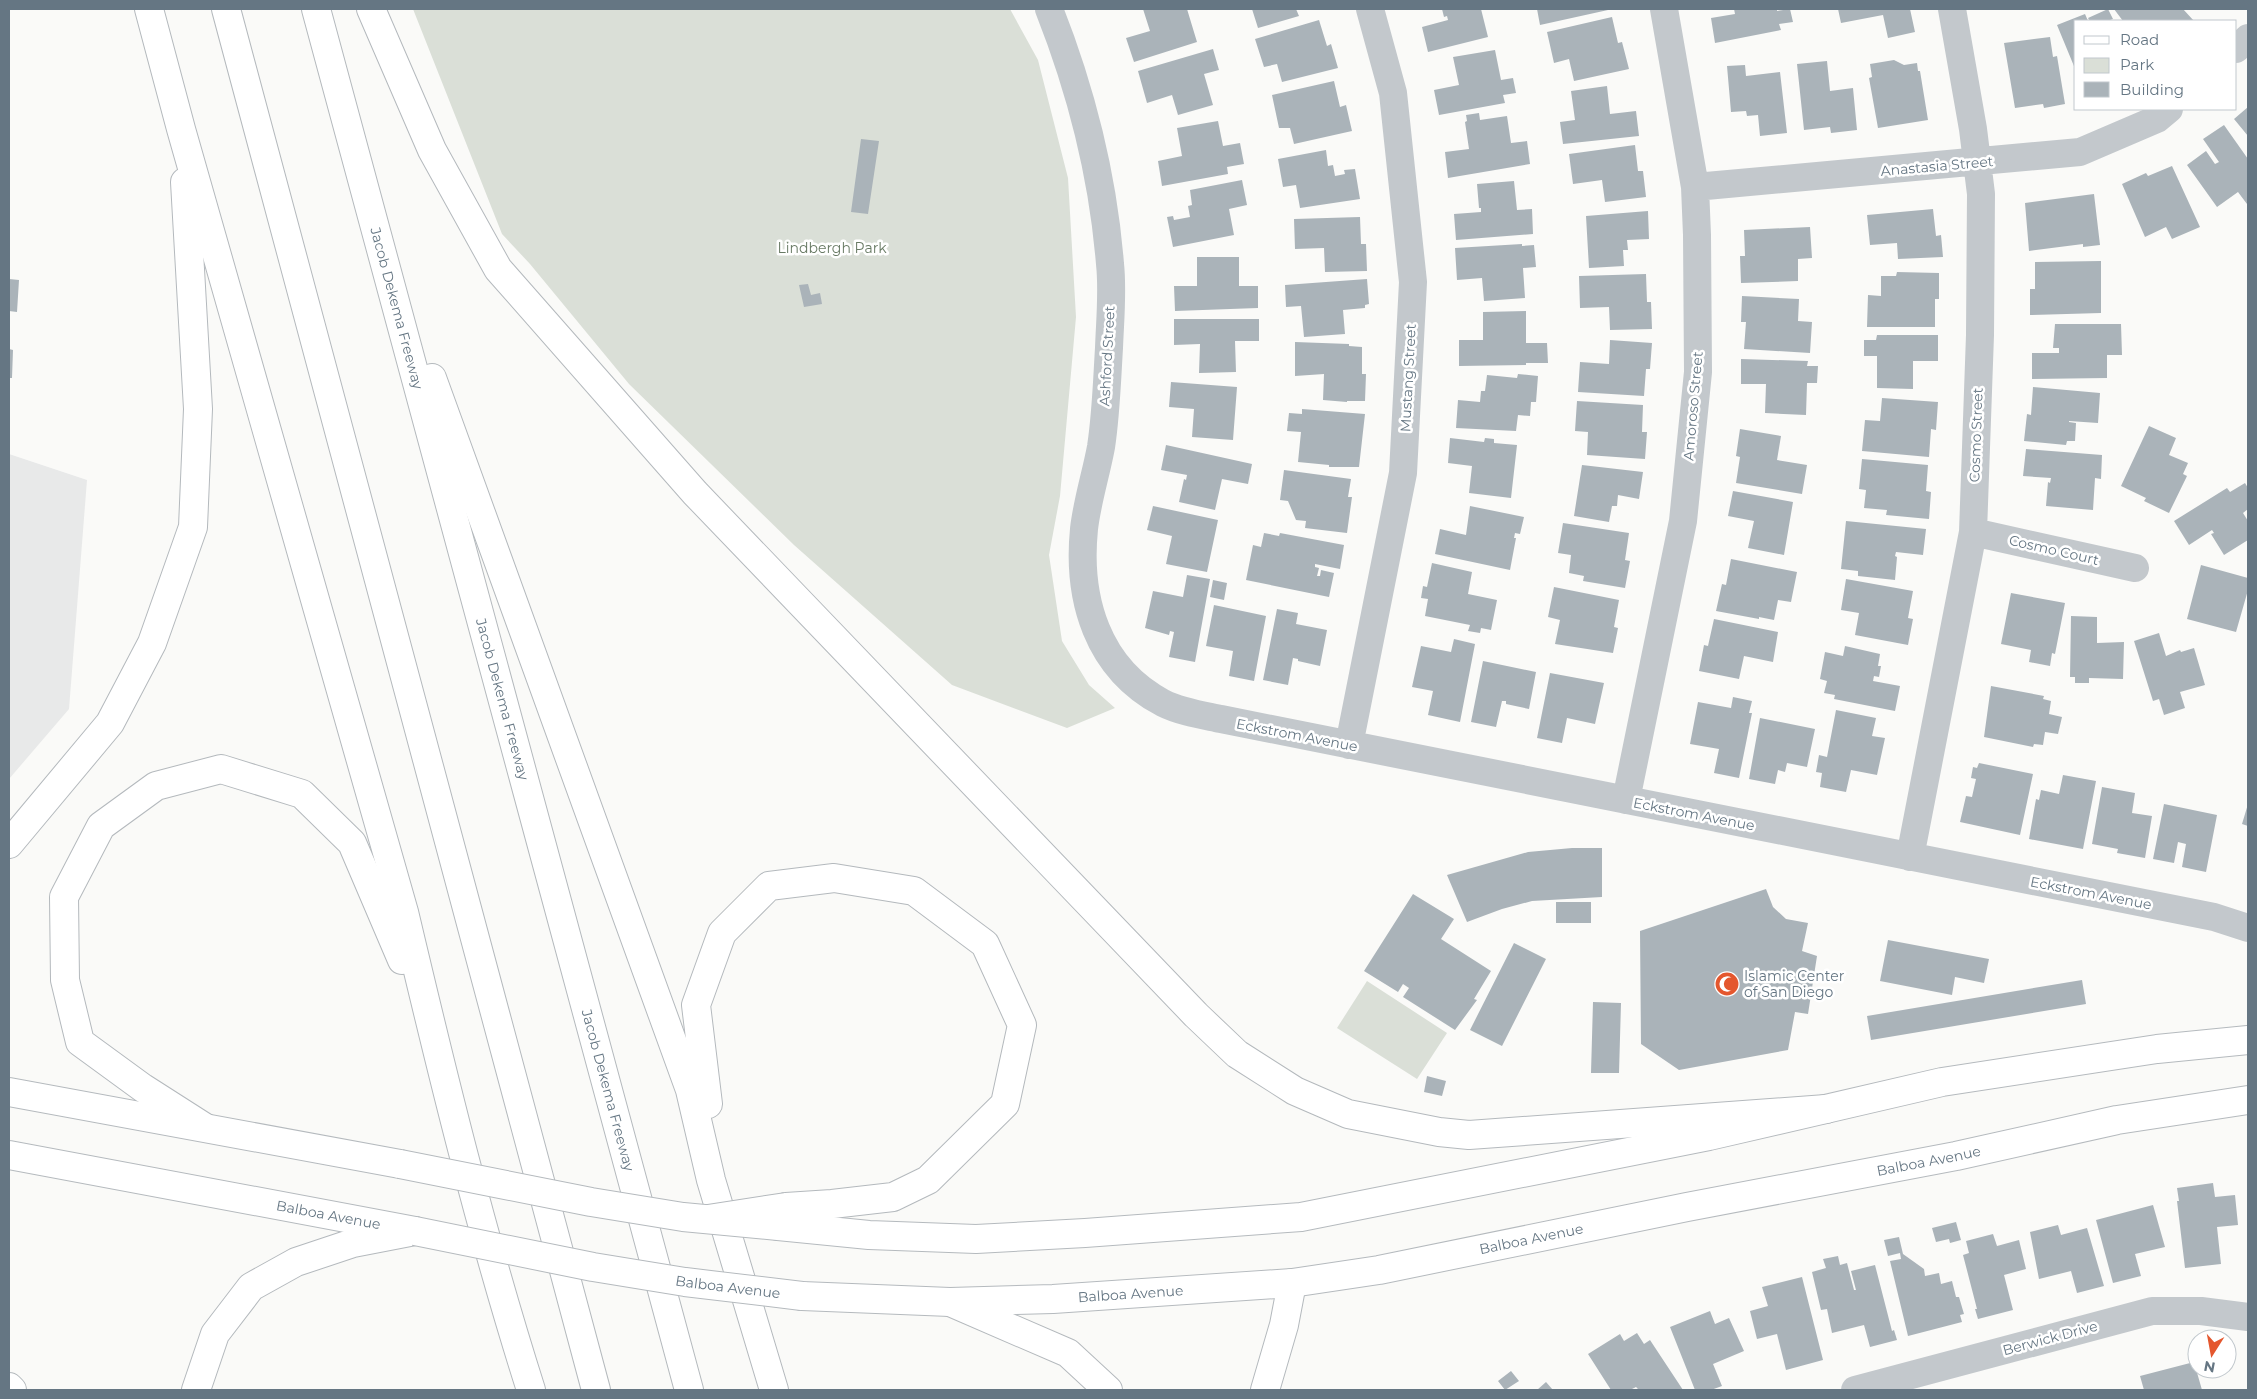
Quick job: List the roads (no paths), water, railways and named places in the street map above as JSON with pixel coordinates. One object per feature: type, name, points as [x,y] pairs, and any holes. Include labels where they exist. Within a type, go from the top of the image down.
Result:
[{"type":"main road","points":[[149,9],[181,129],[404,912],[431,1029],[502,1301],[531,1390]]},
{"type":"main road","points":[[226,9],[596,1390]]},
{"type":"main road","name":"Jacob Dekema Freeway","points":[[316,9],[689,1390]]},
{"type":"main road","points":[[371,9],[432,150],[498,269],[702,500],[1196,1015],[1237,1054],[1295,1091],[1348,1114],[1469,1136],[1826,1109]]},
{"type":"main road","points":[[9,844],[110,723],[152,643],[193,527],[198,409],[181,129]]},
{"type":"main road","points":[[368,203],[690,1090],[712,1180],[774,1390]]},
{"type":"main road","points":[[204,1127],[143,1088],[80,1042],[65,980],[64,897],[101,826],[156,786],[221,769],[302,794],[352,843],[431,1029]]},
{"type":"main road","points":[[9,1092],[400,1164],[591,1202],[708,1219],[782,1216],[832,1204],[893,1197],[928,1180],[1005,1104],[1022,1025],[985,944],[914,891],[834,878],[769,886],[722,933],[696,1005],[709,1116],[712,1180]]},
{"type":"main road","points":[[782,1216],[869,1235],[976,1239],[1085,1234],[1301,1217],[1566,1166],[1942,1082],[2157,1048],[2248,1040]]},
{"type":"main road","name":"Balboa Avenue","points":[[9,1155],[414,1231],[593,1267],[685,1282],[802,1296],[950,1302],[1053,1298],[1292,1283],[1379,1270],[1687,1207],[1956,1156],[2118,1120],[2248,1100]]},
{"type":"main road","points":[[196,1390],[215,1334],[251,1287],[296,1262],[353,1243],[414,1231]]},
{"type":"main road","points":[[1265,1390],[1284,1325],[1292,1283]]},
{"type":"main road","points":[[502,1301],[513,1390]]},
{"type":"main road","points":[[950,1302],[1068,1353],[1108,1390]]},
{"type":"main road","points":[[9,1387],[12,1390]]},
{"type":"street","name":"Ashford Street","points":[[1048,9],[1064,47],[1092,138],[1110,264],[1107,375],[1101,446],[1084,528],[1082,572],[1084,588],[1091,619],[1102,643],[1115,662],[1144,690]]},
{"type":"street","name":"Mustang Street","points":[[1349,745],[1403,473],[1413,282],[1393,93],[1370,9]]},
{"type":"street","name":"Amoroso Street","points":[[1626,800],[1683,521],[1698,372],[1695,187],[1664,9]]},
{"type":"street","name":"Cosmo Street","points":[[1910,857],[1972,532],[1980,336],[1981,194],[1952,9]]},
{"type":"street","points":[[2237,48],[2248,38]]},
{"type":"street","name":"Anastasia Street","points":[[1695,187],[1977,163],[2080,152],[2157,119],[2167,110]]},
{"type":"street","name":"Cosmo Court","points":[[1972,532],[2135,568]]},
{"type":"street","name":"Eckstrom Avenue","points":[[1144,690],[1165,703],[1191,712],[2214,917],[2248,928]]},
{"type":"street","name":"Berwick Drive","points":[[1855,1390],[2152,1310],[2202,1311],[2248,1316]]},
{"type":"place","name":"Islamic Center of San Diego","points":[[1727,984]]},
{"type":"park label","name":"Lindbergh Park","points":[[832,248]]}]
